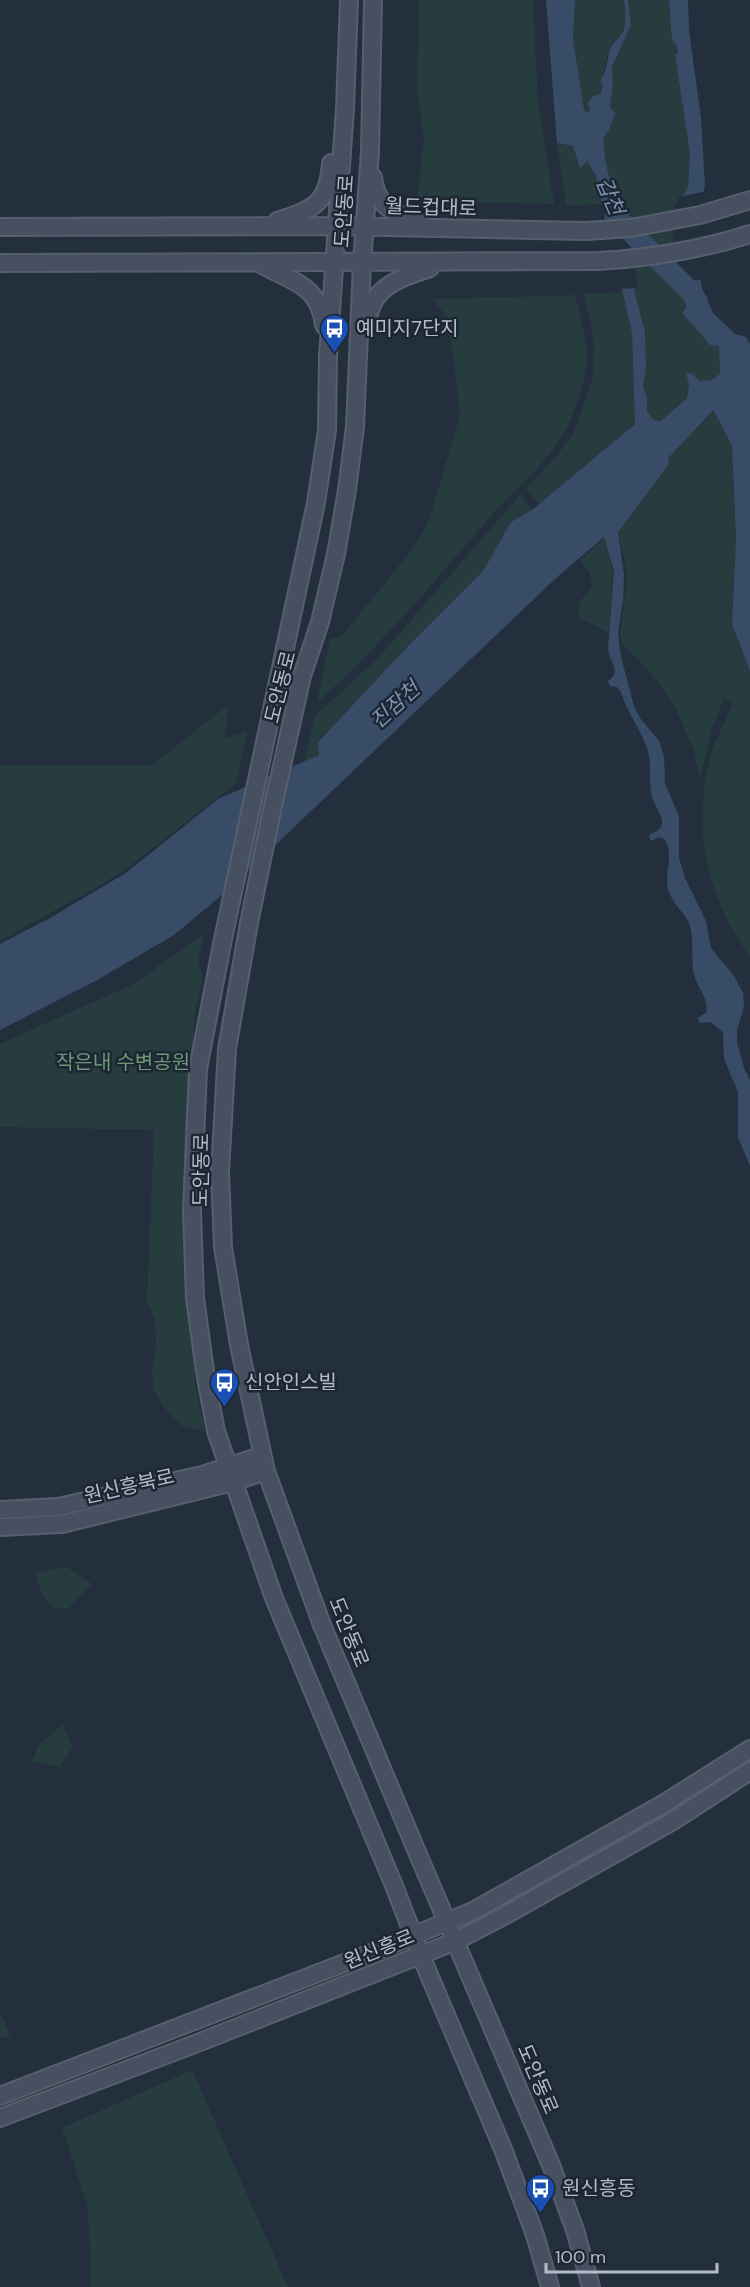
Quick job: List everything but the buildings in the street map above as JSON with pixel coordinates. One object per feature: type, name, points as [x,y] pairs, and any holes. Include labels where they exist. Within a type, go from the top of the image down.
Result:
[{"type":"main road","name":"도안동로","points":[[349,0],[345,108],[328,356],[327,430],[317,492],[198,1069],[192,1211],[195,1299],[216,1431],[274,1598],[503,2149],[535,2235],[550,2287]]},
{"type":"main road","name":"도안동로","points":[[373,0],[370,152],[364,226],[355,428],[345,500],[320,622],[302,676],[249,923],[227,1049],[221,1192],[223,1247],[230,1298],[263,1463],[322,1625],[551,2165],[575,2230],[591,2287]]},
{"type":"main road","points":[[261,226],[303,213],[322,198],[329,180],[333,137],[345,108]]},
{"type":"main road","points":[[370,152],[376,195],[383,205],[433,229]]},
{"type":"main road","name":"월드컵대로","points":[[0,226],[364,226],[586,231],[631,228],[700,215],[750,200]]},
{"type":"main road","points":[[0,263],[442,264],[598,261],[644,259],[708,247],[750,234]]},
{"type":"main road","points":[[260,264],[313,293],[320,303],[323,315],[328,356]]},
{"type":"main road","points":[[358,351],[373,303],[379,294],[408,275],[442,264]]},
{"type":"main road","name":"원신흥북로","points":[[0,1527],[62,1524],[231,1475],[263,1463]]},
{"type":"main road","name":"원신흥북로","points":[[0,1510],[58,1507],[231,1475]]},
{"type":"main road","name":"원신흥로","points":[[0,2096],[448,1922],[493,1900],[637,1819],[750,1749]]},
{"type":"main road","name":"원신흥로","points":[[0,2118],[456,1941],[496,1921],[673,1821],[750,1771]]},
{"type":"green space","points":[[419,0],[533,0],[538,104],[554,204],[417,201],[424,139],[417,90]]},
{"type":"green space","points":[[575,0],[624,0],[626,16],[623,33],[611,45],[601,94],[591,112],[584,110],[573,37]]},
{"type":"green space","points":[[628,0],[669,0],[690,153],[688,186],[675,212],[685,298],[699,329],[710,345],[719,345],[720,374],[711,380],[700,381],[693,374],[687,398],[661,421],[653,420],[647,411],[647,398],[643,387],[646,369],[645,331],[636,298],[621,197],[616,192],[610,178],[603,139],[610,128],[614,113],[610,107],[613,86],[612,67],[631,25]]},
{"type":"green space","points":[[557,143],[573,146],[580,168],[587,161],[596,176],[603,204],[566,206]]},
{"type":"green space","points":[[623,292],[632,333],[635,424],[539,504],[526,488],[555,458],[574,432],[592,381],[594,346],[591,322],[583,294]]},
{"type":"green space","points":[[575,295],[585,340],[586,374],[576,406],[560,440],[551,453],[494,512],[404,616],[317,703],[330,639],[342,636],[414,547],[429,520],[460,416],[453,354],[445,315],[433,299]]},
{"type":"green space","points":[[706,409],[715,411],[732,446],[736,538],[732,624],[750,671],[750,957],[723,910],[713,885],[706,861],[703,836],[702,810],[711,755],[732,704],[724,699],[713,726],[700,779],[694,751],[675,707],[659,683],[622,645],[620,633],[628,575],[618,532],[669,464],[666,433]]},
{"type":"green space","points":[[521,494],[532,510],[511,522],[483,571],[318,741],[319,755],[304,762],[315,716],[377,659]]},
{"type":"green space","points":[[604,538],[613,571],[609,633],[578,617],[580,601],[592,588],[590,573],[580,560]]},
{"type":"green space","points":[[228,705],[225,738],[247,732],[236,783],[130,866],[99,886],[0,941],[0,765],[152,765]]},
{"type":"green space","name":"작은내 수변공원","points":[[203,935],[198,964],[203,975],[195,1014],[184,1211],[196,1357],[194,1378],[205,1432],[180,1425],[163,1406],[153,1388],[155,1320],[147,1301],[154,1130],[0,1127],[0,1044],[133,984]]},
{"type":"green space","points":[[67,1567],[92,1584],[69,1608],[54,1608],[43,1596],[35,1573]]},
{"type":"green space","points":[[62,1724],[73,1747],[59,1767],[32,1761],[38,1746]]},
{"type":"green space","points":[[0,2011],[10,2036],[0,2039]]},
{"type":"green space","points":[[192,2070],[288,2287],[90,2287],[91,2262],[87,2204],[62,2128]]},
{"type":"water","points":[[546,0],[575,0],[573,38],[586,112],[590,111],[588,104],[592,97],[601,94],[603,85],[600,81],[610,49],[624,29],[624,0],[628,0],[631,25],[612,67],[613,86],[610,107],[615,113],[603,139],[610,178],[616,192],[621,197],[636,298],[645,331],[646,369],[643,387],[647,398],[647,411],[653,420],[661,421],[687,398],[689,384],[686,373],[693,374],[700,381],[711,380],[720,374],[719,346],[710,345],[682,313],[687,307],[680,288],[675,212],[688,186],[690,153],[675,55],[678,53],[672,39],[669,0],[688,0],[689,30],[701,119],[705,186],[694,240],[702,288],[713,313],[735,334],[746,337],[750,344],[750,671],[732,624],[736,538],[732,446],[714,411],[706,409],[666,433],[669,464],[618,532],[624,575],[618,633],[621,657],[634,706],[640,718],[659,741],[664,756],[665,784],[679,816],[679,858],[685,878],[706,921],[711,948],[734,976],[743,993],[744,1007],[737,1030],[737,1043],[750,1080],[750,1166],[738,1137],[738,1092],[724,1059],[723,1032],[711,1022],[700,1023],[697,1018],[706,1013],[707,1008],[694,974],[689,923],[673,900],[667,885],[669,851],[667,844],[663,838],[658,837],[651,841],[649,835],[659,829],[662,823],[651,791],[648,751],[621,692],[617,687],[610,686],[608,681],[615,670],[608,648],[614,571],[604,537],[556,578],[228,890],[174,935],[99,979],[0,1030],[0,944],[50,918],[126,873],[218,799],[319,755],[318,742],[407,647],[483,571],[511,522],[532,510],[635,424],[632,333],[596,176],[587,161],[580,168],[573,146],[557,143]]},
{"type":"pier","points":[[707,191],[697,240],[703,279],[677,283],[672,212],[679,197]]},
{"type":"pier","points":[[626,205],[638,288],[619,289],[601,208]]},
{"type":"waterway","name":"갑천","points":[[615,216],[690,291],[697,301]]},
{"type":"waterway","name":"진잠천","points":[[647,465],[712,396]]},
{"type":"place","name":"예미지7단지","points":[[335,354]]},
{"type":"place","name":"신안인스빌","points":[[224,1408]]},
{"type":"place","name":"원신흥동","points":[[541,2214]]}]
